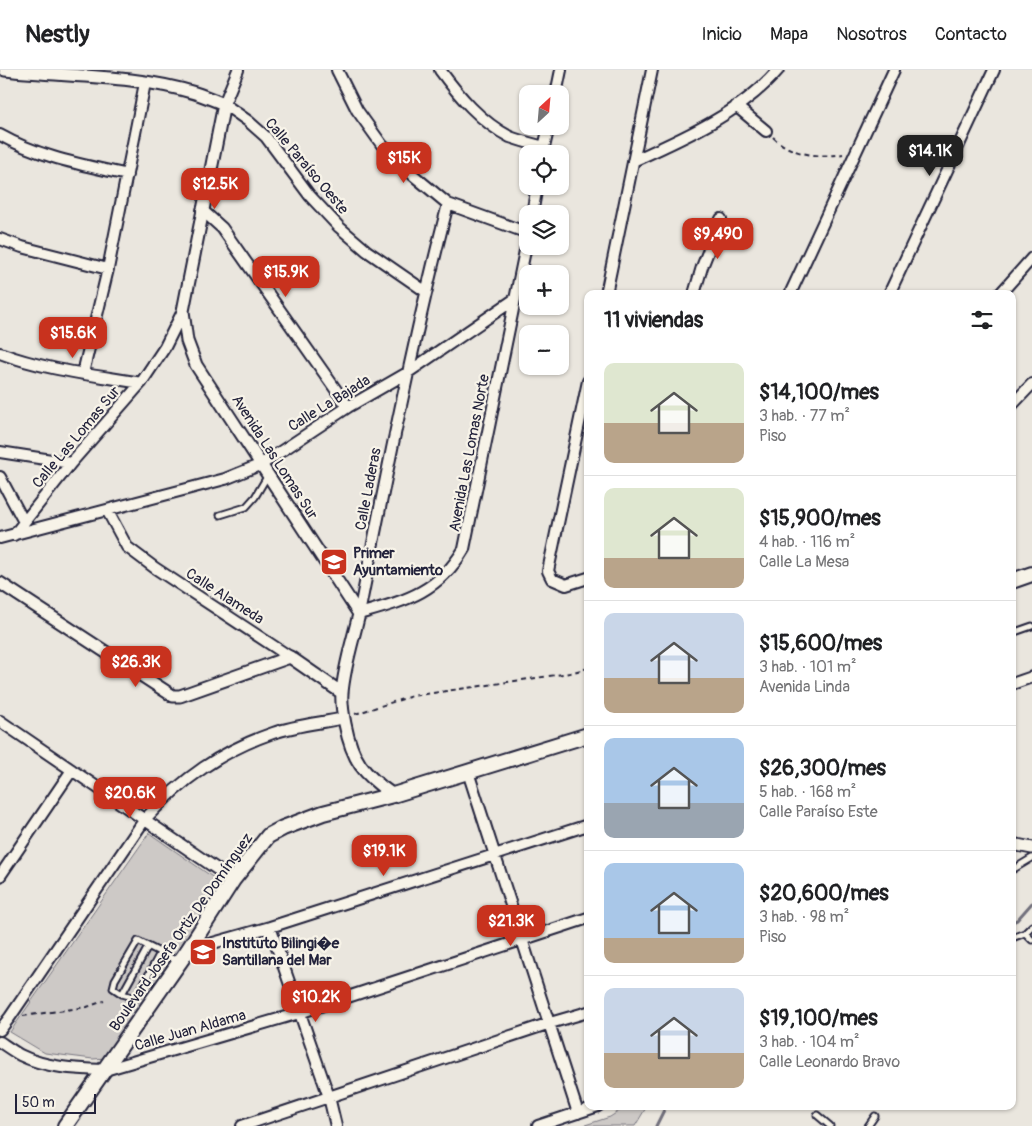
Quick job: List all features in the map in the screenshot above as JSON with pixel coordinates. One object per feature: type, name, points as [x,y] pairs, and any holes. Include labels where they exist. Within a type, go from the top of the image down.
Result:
[{"type":"main road","points":[[1016,580],[1032,574]]},
{"type":"main road","name":"Boulevard Josefa Ortiz De Domínguez","points":[[65,1126],[188,950],[234,880],[268,836],[283,828],[323,813],[393,795],[584,736]]},
{"type":"street","name":"Calle Paraíso Oeste","points":[[5,70],[145,83],[194,93],[224,104],[266,137],[310,196],[339,228],[367,251],[426,292]]},
{"type":"street","name":"Calle Las Lomas Sur","points":[[14,535],[71,463],[142,383],[165,347],[183,311],[224,104],[238,70]]},
{"type":"street","points":[[337,70],[357,110],[382,145],[413,175],[448,204],[519,232]]},
{"type":"street","points":[[440,70],[481,118],[511,137],[531,145]]},
{"type":"street","points":[[558,85],[561,70]]},
{"type":"street","points":[[607,290],[652,70]]},
{"type":"street","points":[[633,161],[693,133],[736,106],[766,83],[778,70]]},
{"type":"street","points":[[792,290],[894,70]]},
{"type":"street","points":[[891,290],[994,70]]},
{"type":"street","points":[[83,374],[108,269],[145,83]]},
{"type":"street","points":[[736,106],[766,130]]},
{"type":"street","points":[[0,135],[13,143],[66,161],[127,175]]},
{"type":"street","name":"Calle Laderas","points":[[393,795],[370,778],[357,761],[349,743],[342,693],[407,373],[448,204]]},
{"type":"street","points":[[202,210],[222,228],[348,407]]},
{"type":"street","points":[[695,290],[721,219]]},
{"type":"street","points":[[0,239],[22,247],[108,269]]},
{"type":"street","name":"Avenida Las Lomas Norte","points":[[358,614],[418,595],[444,576],[457,561],[464,549],[524,255]]},
{"type":"street","points":[[1004,290],[1032,258]]},
{"type":"street","name":"Calle La Bajada","points":[[0,538],[265,469],[348,407],[407,373],[515,299]]},
{"type":"street","name":"Avenida Las Lomas Sur","points":[[183,311],[186,340],[196,365],[358,614]]},
{"type":"street","points":[[0,353],[18,360],[83,374],[142,383]]},
{"type":"street","points":[[1016,401],[1032,384]]},
{"type":"street","points":[[584,400],[548,571],[552,579],[566,585],[584,579]]},
{"type":"street","points":[[0,452],[71,463]]},
{"type":"street","points":[[0,477],[24,522]]},
{"type":"street","name":"Calle Alameda","points":[[107,510],[127,547],[155,568],[290,656],[342,693]]},
{"type":"street","points":[[0,583],[173,696],[180,696],[290,656]]},
{"type":"street","points":[[1016,683],[1032,677]]},
{"type":"street","points":[[0,1030],[145,820],[168,795],[216,758],[272,733],[344,718]]},
{"type":"street","points":[[0,721],[234,880]]},
{"type":"street","points":[[0,876],[72,770]]},
{"type":"street","points":[[468,772],[578,1113]]},
{"type":"street","points":[[188,950],[270,927],[584,826]]},
{"type":"street","points":[[1016,845],[1032,848]]},
{"type":"street","name":"Calle Juan Aldama","points":[[0,1042],[20,1055],[47,1064],[75,1069],[105,1070],[300,1013],[584,919]]},
{"type":"street","points":[[270,927],[329,1097],[336,1126]]},
{"type":"street","points":[[242,1126],[584,1013]]},
{"type":"street","points":[[538,1126],[587,1110]]},
{"type":"lane","points":[[220,515],[246,506],[255,497],[265,469]]},
{"type":"lane","points":[[1016,632],[1032,626]]},
{"type":"lane","points":[[1016,868],[1032,858]]},
{"type":"lane","points":[[1016,936],[1032,926]]},
{"type":"lane","points":[[1025,932],[1032,940]]},
{"type":"lane","points":[[160,953],[136,998],[122,994],[113,988],[115,980],[138,941],[179,962]]},
{"type":"lane","points":[[122,994],[148,947]]},
{"type":"lane","points":[[817,1115],[830,1126]]},
{"type":"lane","points":[[868,1126],[875,1116]]},
{"type":"path","points":[[766,130],[780,144],[808,155],[832,156],[855,152]]},
{"type":"path","points":[[344,718],[412,696],[570,673],[584,669]]},
{"type":"path","points":[[10,1017],[87,1007],[104,1001]]},
{"type":"shaded area","points":[[149,833],[224,885],[106,1058],[93,1059],[45,1053],[10,1032]]},
{"type":"shaded area","points":[[621,1110],[645,1110],[635,1126],[582,1126],[610,1117]]},
{"type":"waterway","points":[[1016,920],[1032,903]]},
{"type":"waterway","points":[[656,1126],[664,1110]]},
{"type":"place","name":"Primer Ayuntamiento","points":[[334,562]]},
{"type":"place","name":"Instituto Bilingi�e Santillana del Mar","points":[[203,952]]}]
